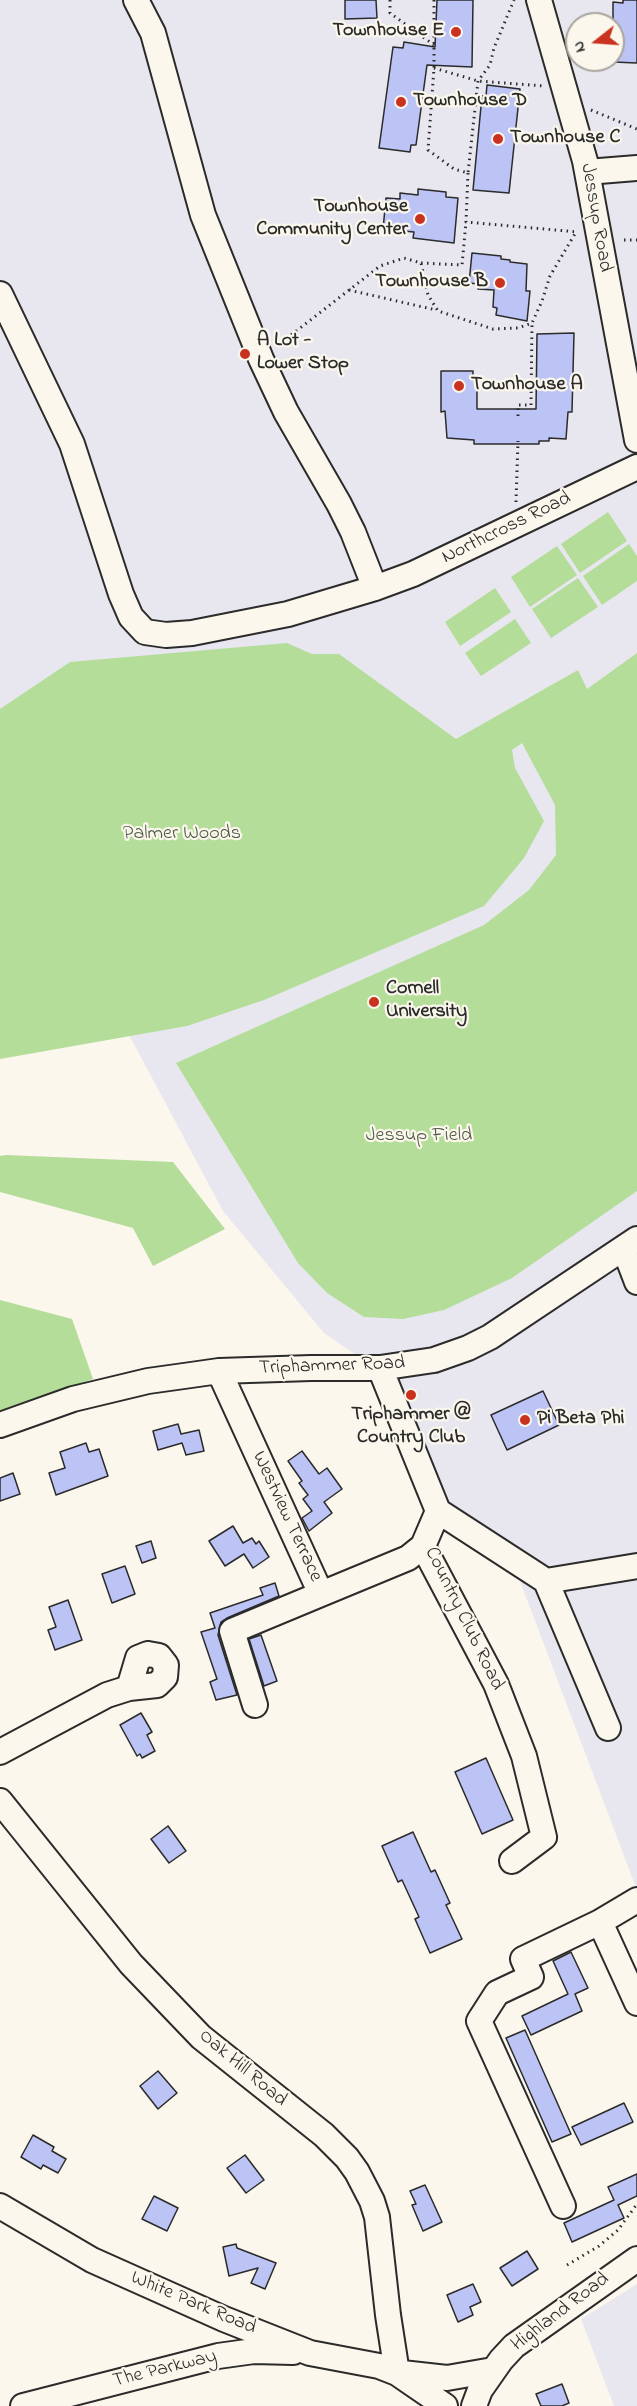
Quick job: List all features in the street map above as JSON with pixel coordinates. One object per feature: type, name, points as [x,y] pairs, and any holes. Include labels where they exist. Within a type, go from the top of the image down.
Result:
[{"type":"street","points":[[136,0],[153,33],[204,215],[261,359],[286,412],[348,523],[375,588]]},
{"type":"street","name":"Jessup Road","points":[[539,0],[587,172],[587,230],[637,440]]},
{"type":"street","points":[[587,172],[637,168]]},
{"type":"street","name":"Northcross Road","points":[[0,294],[72,444],[121,594],[131,617],[145,632],[166,635],[192,633],[288,614],[375,588],[413,574],[637,467]]},
{"type":"street","points":[[630,1243],[637,1282]]},
{"type":"street","name":"Triphammer Road","points":[[0,1425],[73,1399],[148,1382],[219,1371],[380,1368],[419,1364],[468,1348],[515,1321],[630,1243]]},
{"type":"street","points":[[380,1368],[438,1511],[546,1581],[608,1728]]},
{"type":"street","name":"Westview Terrace","points":[[219,1371],[321,1594],[408,1558],[423,1546]]},
{"type":"street","name":"Country Club Road","points":[[438,1511],[423,1546],[496,1684],[524,1756],[544,1837],[512,1861]]},
{"type":"street","points":[[546,1581],[637,1566]]},
{"type":"street","points":[[255,1705],[232,1631],[321,1594]]},
{"type":"street","points":[[0,1752],[107,1695],[129,1688]]},
{"type":"street","name":"Oak Hill Road","points":[[0,1801],[138,1972],[201,2037],[324,2135],[347,2158],[357,2172],[372,2201],[377,2217],[390,2334],[397,2373]]},
{"type":"street","points":[[562,2206],[479,2021],[497,1993],[531,1977],[523,1959],[600,1922],[637,1900]]},
{"type":"street","points":[[600,1922],[637,2003]]},
{"type":"street","name":"White Park Road","points":[[0,2206],[92,2260],[225,2319],[310,2353],[379,2366],[397,2373]]},
{"type":"street","name":"Highland Road","points":[[474,2406],[480,2390],[507,2353],[530,2333],[637,2259]]},
{"type":"street","name":"The Parkway","points":[[23,2406],[88,2398],[218,2356],[254,2351],[310,2353]]},
{"type":"street","points":[[397,2373],[447,2378],[493,2370]]},
{"type":"street","points":[[397,2373],[445,2406]]},
{"type":"path","points":[[390,0],[390,13],[434,45]]},
{"type":"path","points":[[434,0],[434,68],[428,150],[454,169],[468,173]]},
{"type":"path","points":[[261,359],[380,266],[404,258],[421,263],[462,265],[477,81],[490,65],[494,48],[514,0]]},
{"type":"path","points":[[434,68],[477,81],[544,86],[549,95]]},
{"type":"path","points":[[571,109],[583,107],[637,129]]},
{"type":"path","points":[[466,222],[587,230]]},
{"type":"path","points":[[518,416],[518,405],[531,405],[532,323],[550,276],[587,230]]},
{"type":"path","points":[[624,240],[637,240]]},
{"type":"path","points":[[421,263],[428,295],[438,311]]},
{"type":"path","points":[[348,290],[438,311],[493,329],[518,328],[532,323]]},
{"type":"path","points":[[516,525],[518,441]]},
{"type":"path","points":[[567,2265],[599,2246],[618,2230],[637,2204]]},
{"type":"shaded area","name":"Cornell University","points":[[0,0],[637,0],[637,1890],[512,1560],[436,1509],[374,1367],[324,1333],[223,1211],[0,793]]},
{"type":"shaded area","points":[[637,2284],[637,2406],[614,2406],[581,2319]]},
{"type":"green space","points":[[608,512],[627,541],[580,573],[561,544]]},
{"type":"green space","points":[[629,544],[637,556],[637,581],[602,605],[583,576]]},
{"type":"green space","points":[[557,546],[577,575],[530,607],[511,577]]},
{"type":"green space","points":[[578,578],[598,607],[551,638],[532,609]]},
{"type":"green space","points":[[495,588],[511,612],[460,646],[445,622]]},
{"type":"green space","points":[[515,619],[531,643],[481,676],[465,653]]},
{"type":"green space","points":[[287,643],[312,654],[339,654],[456,739],[578,670],[587,689],[637,653],[637,1191],[512,1278],[444,1310],[403,1319],[364,1317],[327,1293],[298,1263],[176,1063],[484,925],[529,890],[556,855],[555,805],[522,743],[512,750],[515,768],[544,821],[524,858],[484,906],[264,1000],[187,1026],[0,1059],[0,709],[70,662]]},
{"type":"green space","points":[[0,1156],[173,1162],[225,1229],[153,1266],[133,1228],[0,1192]]},
{"type":"green space","points":[[0,1300],[72,1319],[93,1379],[0,1412]]},
{"type":"building","points":[[345,0],[376,0],[377,18],[345,19]]},
{"type":"building","points":[[437,0],[473,0],[472,67],[427,65],[416,145],[411,145],[410,152],[379,148],[393,47],[403,48],[404,42],[435,47]]},
{"type":"building","points":[[623,0],[637,0],[637,63],[625,62],[625,12],[613,12],[613,2],[623,3]]},
{"type":"building","name":"Townhouse C","points":[[487,85],[520,89],[509,193],[473,190],[482,96],[486,96]]},
{"type":"building","name":"Townhouse Community Center","points":[[418,189],[446,192],[446,197],[458,198],[454,243],[413,238],[414,232],[383,229],[386,198],[400,199],[400,193],[418,195]]},
{"type":"building","name":"Townhouse B","points":[[472,253],[501,256],[501,259],[510,260],[510,262],[527,264],[526,291],[530,291],[527,321],[496,315],[497,308],[493,307],[494,290],[478,289],[478,284],[469,283]]},
{"type":"building","name":"Townhouse A","points":[[574,333],[572,412],[568,412],[566,439],[549,438],[549,441],[539,441],[539,444],[474,444],[474,440],[447,438],[445,411],[441,412],[441,371],[473,371],[473,380],[477,380],[477,409],[536,409],[537,334]]},
{"type":"building","name":"Pi Beta Phi","points":[[543,1391],[559,1425],[507,1450],[491,1415]]},
{"type":"building","points":[[178,1424],[181,1434],[199,1430],[204,1451],[186,1455],[182,1443],[158,1450],[153,1431]]},
{"type":"building","points":[[86,1443],[89,1452],[99,1449],[108,1476],[56,1495],[49,1473],[65,1468],[60,1452]]},
{"type":"building","points":[[302,1451],[319,1474],[327,1468],[342,1489],[324,1502],[332,1513],[309,1531],[302,1518],[312,1511],[303,1499],[308,1495],[299,1483],[302,1481],[288,1461]]},
{"type":"building","points":[[13,1473],[20,1494],[0,1501],[0,1478]]},
{"type":"building","points":[[233,1526],[243,1543],[252,1538],[256,1544],[259,1541],[269,1557],[253,1568],[244,1554],[225,1566],[209,1541]]},
{"type":"building","points":[[151,1541],[156,1558],[142,1563],[136,1546]]},
{"type":"building","points":[[125,1566],[135,1594],[112,1603],[102,1574]]},
{"type":"building","points":[[275,1583],[279,1596],[221,1622],[218,1635],[237,1695],[216,1700],[210,1682],[217,1679],[201,1632],[215,1628],[210,1613],[263,1595],[260,1588]]},
{"type":"building","points":[[68,1600],[82,1640],[55,1650],[48,1630],[56,1627],[49,1607]]},
{"type":"building","points":[[261,1635],[277,1681],[264,1686],[249,1639]]},
{"type":"building","points":[[141,1713],[152,1732],[147,1735],[155,1751],[142,1758],[140,1754],[137,1756],[120,1725]]},
{"type":"building","points":[[486,1758],[513,1820],[482,1834],[455,1772]]},
{"type":"building","points":[[168,1826],[186,1851],[169,1863],[151,1839]]},
{"type":"building","points":[[413,1832],[431,1872],[435,1870],[450,1903],[446,1905],[462,1939],[430,1953],[415,1919],[419,1917],[402,1880],[398,1882],[382,1846]]},
{"type":"building","points":[[571,1952],[588,1988],[575,1994],[582,2011],[531,2035],[522,2016],[568,1994],[553,1961]]},
{"type":"building","points":[[525,2030],[571,2134],[552,2142],[506,2038]]},
{"type":"building","points":[[158,2071],[177,2093],[158,2109],[140,2086]]},
{"type":"building","points":[[624,2103],[633,2122],[581,2145],[572,2127]]},
{"type":"building","points":[[33,2135],[54,2147],[52,2151],[66,2159],[58,2173],[43,2165],[41,2169],[21,2157]]},
{"type":"building","points":[[245,2155],[264,2180],[246,2193],[227,2168]]},
{"type":"building","points":[[637,2174],[637,2196],[618,2205],[624,2218],[572,2242],[564,2223],[614,2200],[608,2187]]},
{"type":"building","points":[[425,2185],[442,2222],[423,2231],[412,2205],[416,2204],[410,2191]]},
{"type":"building","points":[[154,2196],[178,2208],[167,2231],[142,2219]]},
{"type":"building","points":[[236,2244],[237,2248],[276,2263],[265,2289],[251,2283],[258,2268],[229,2276],[223,2247]]},
{"type":"building","points":[[527,2251],[538,2269],[512,2286],[500,2268]]},
{"type":"building","points":[[473,2284],[481,2302],[470,2307],[473,2315],[458,2322],[447,2295]]},
{"type":"building","points":[[562,2384],[569,2403],[562,2406],[541,2406],[536,2394]]},
{"type":"place","name":"Townhouse E","points":[[456,32]]},
{"type":"place","name":"Townhouse D","points":[[401,102]]},
{"type":"place","name":"Townhouse C","points":[[498,139]]},
{"type":"place","name":"Townhouse Community Center","points":[[420,219]]},
{"type":"place","name":"Townhouse B","points":[[500,283]]},
{"type":"place","name":"A Lot - Lower Stop","points":[[245,354]]},
{"type":"place","name":"Townhouse A","points":[[459,386]]},
{"type":"place","name":"Cornell University","points":[[374,1002]]},
{"type":"place","name":"Triphammer @ Country Club","points":[[411,1395]]},
{"type":"place","name":"Pi Beta Phi","points":[[525,1420]]},
{"type":"park label","name":"Palmer Woods","points":[[182,835]]},
{"type":"park label","name":"Jessup Field","points":[[419,1137]]}]
